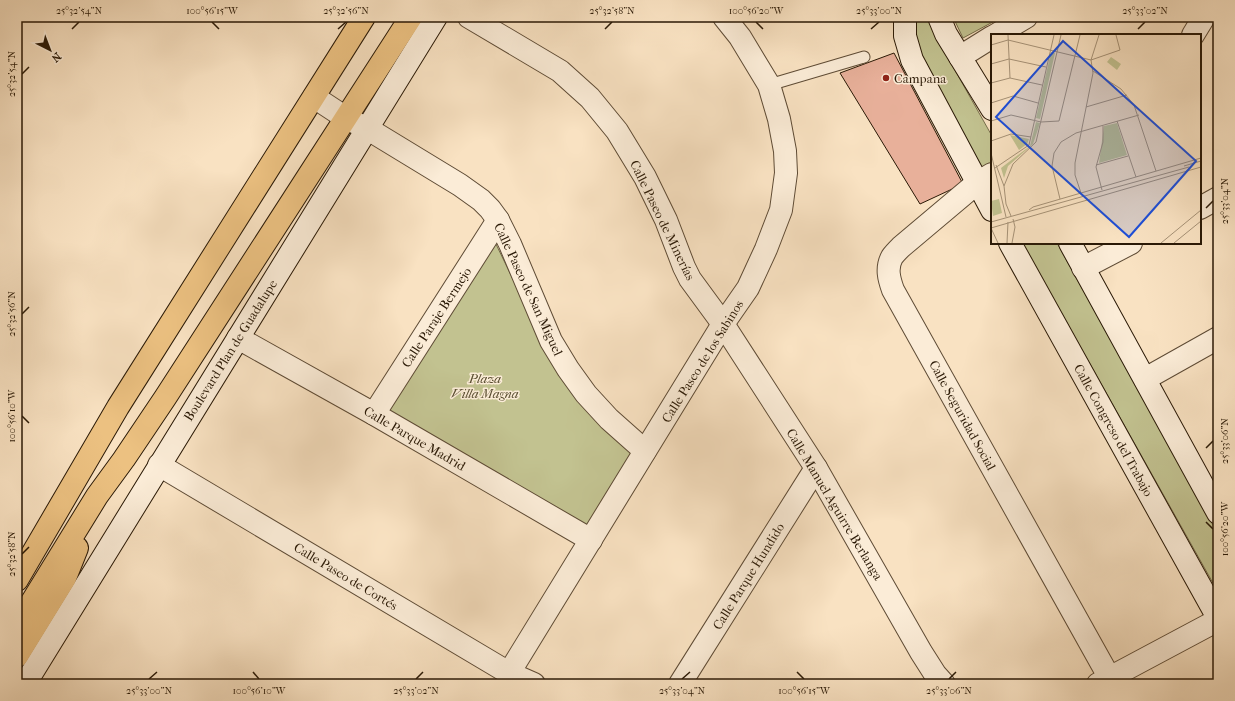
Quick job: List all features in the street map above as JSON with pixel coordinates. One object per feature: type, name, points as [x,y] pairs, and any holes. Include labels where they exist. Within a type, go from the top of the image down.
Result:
[{"type":"main road","points":[[17,580],[118,407],[364,17]]},
{"type":"main road","name":"Boulevard Plan de Guadalupe","points":[[17,626],[97,496],[165,398],[412,17]]},
{"type":"main road","points":[[17,656],[65,578],[97,496],[118,407]]},
{"type":"street","name":"Boulevard Plan de Guadalupe","points":[[25,684],[436,17]]},
{"type":"street","name":"Calle Paseo de Minerías","points":[[468,17],[560,71],[590,98],[617,131],[645,177],[666,220],[690,279],[723,324]]},
{"type":"street","name":"Calle Paseo de los Sabinos","points":[[505,678],[723,324],[748,288],[766,249],[781,210],[786,173],[785,151],[769,85],[740,37],[724,17]]},
{"type":"street","points":[[905,17],[905,36],[912,60],[984,178],[991,206]]},
{"type":"street","points":[[940,17],[946,34],[991,107]]},
{"type":"street","points":[[998,34],[1026,17]]},
{"type":"street","points":[[1194,34],[1204,17]]},
{"type":"street","points":[[960,57],[991,38]]},
{"type":"street","name":"Calle Paseo de San Miguel","points":[[314,96],[346,118],[368,129],[460,185],[490,209],[498,220],[510,244],[550,341],[586,394],[609,419],[645,451]]},
{"type":"street","name":"Calle Seguridad Social","points":[[984,178],[901,247],[892,257],[888,269],[889,279],[1107,682]]},
{"type":"street","points":[[1201,207],[1218,198]]},
{"type":"street","name":"Calle Paraje Bermejo","points":[[374,414],[498,220]]},
{"type":"street","name":"Calle Congreso del Trabajo","points":[[1011,244],[1218,619]]},
{"type":"street","points":[[1071,244],[1145,379],[1212,486],[1218,513]]},
{"type":"street","points":[[1083,268],[1129,244]]},
{"type":"street","name":"Calle Manuel Aguirre Berlanga","points":[[723,324],[816,468],[935,674],[944,684]]},
{"type":"street","name":"Calle Parque Madrid","points":[[238,338],[374,414],[591,540]]},
{"type":"street","points":[[1145,379],[1218,338]]},
{"type":"street","name":"Calle Paseo de Cortés","points":[[159,465],[505,678],[534,684]]},
{"type":"street","name":"Calle Parque Hundido","points":[[680,684],[816,468]]},
{"type":"street","points":[[1107,682],[1218,619]]},
{"type":"lane","points":[[769,85],[864,57]]},
{"type":"green space","points":[[915,17],[928,17],[934,33],[991,134],[991,171],[979,177],[924,71],[913,34]]},
{"type":"green space","points":[[953,17],[1002,17],[963,38]]},
{"type":"green space","name":"Plaza Villa Magna","points":[[493,238],[553,362],[634,452],[586,527],[387,410]]},
{"type":"green space","points":[[1023,244],[1058,244],[1218,534],[1218,592]]},
{"type":"building","points":[[894,53],[963,184],[920,204],[840,73]]},
{"type":"place","name":"Campana","points":[[886,78]]}]
